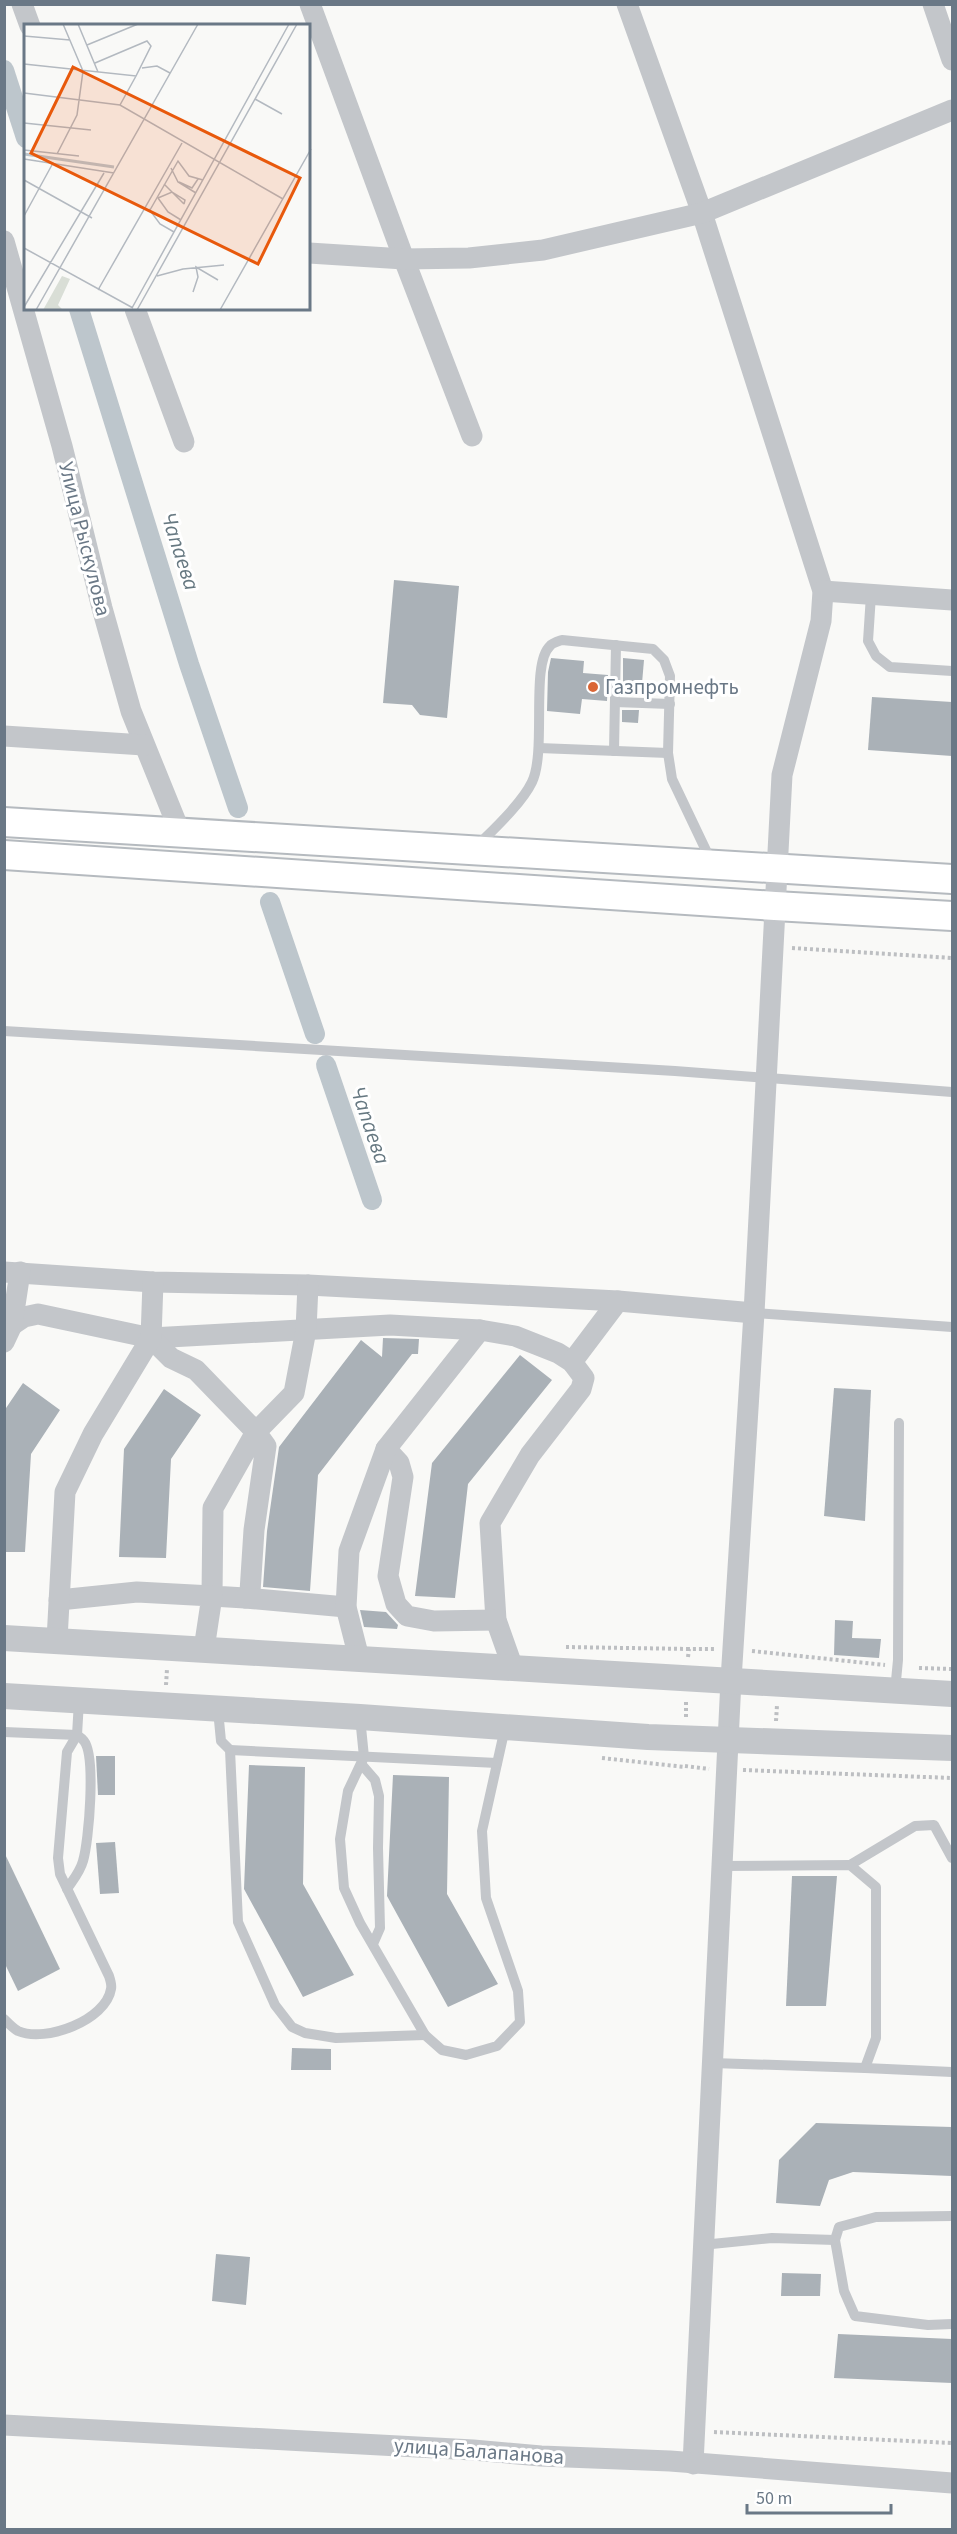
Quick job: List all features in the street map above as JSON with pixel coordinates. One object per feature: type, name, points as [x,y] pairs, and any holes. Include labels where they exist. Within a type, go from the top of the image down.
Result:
[{"type":"main road","points":[[4,822],[952,879]]},
{"type":"main road","points":[[4,855],[952,916]]},
{"type":"street","points":[[22,4],[29,24]]},
{"type":"street","points":[[310,4],[404,260],[472,436]]},
{"type":"street","points":[[627,4],[702,213],[823,591],[820,621],[782,775],[754,1313],[730,1680],[728,1770],[702,2245],[693,2464]]},
{"type":"street","points":[[933,4],[952,60]]},
{"type":"street","points":[[310,253],[404,260],[469,258],[543,250],[702,213],[952,110]]},
{"type":"street","name":"Улица Рыскулова","points":[[5,243],[62,446],[105,619],[131,711],[180,832]]},
{"type":"street","points":[[135,310],[184,442]]},
{"type":"street","points":[[823,591],[952,600]]},
{"type":"street","points":[[4,736],[144,745]]},
{"type":"street","points":[[8,1333],[12,1272],[153,1282],[308,1285],[618,1301],[754,1313]]},
{"type":"street","points":[[57,1640],[65,1492],[93,1434],[152,1338],[153,1282]]},
{"type":"street","points":[[204,1649],[212,1596],[213,1508],[256,1432],[294,1393],[306,1330],[308,1285]]},
{"type":"street","points":[[572,1362],[618,1301]]},
{"type":"street","points":[[8,1333],[24,1317],[38,1314],[152,1338],[390,1326],[480,1330],[515,1336],[558,1353],[572,1362],[584,1378],[581,1389],[530,1455],[490,1523],[496,1620],[513,1668]]},
{"type":"street","points":[[359,1658],[346,1607],[349,1551],[386,1449],[480,1330]]},
{"type":"street","points":[[152,1338],[171,1358],[196,1370],[256,1432],[266,1446],[249,1592],[245,1598]]},
{"type":"street","points":[[386,1449],[399,1463],[403,1477],[388,1576],[396,1604],[407,1616],[416,1619],[496,1620]]},
{"type":"street","points":[[59,1600],[137,1592],[346,1607]]},
{"type":"street","points":[[4,1638],[779,1683],[896,1679],[952,1694]]},
{"type":"street","points":[[4,1696],[686,1738],[952,1748]]},
{"type":"street","name":"улица Балапанова","points":[[4,2425],[874,2475],[952,2483]]},
{"type":"lane","points":[[871,595],[868,641],[876,656],[890,667],[952,671]]},
{"type":"lane","points":[[473,850],[501,822],[532,782],[539,748],[541,661],[549,646],[562,640],[653,649],[664,660],[670,676],[668,753],[672,779],[713,865]]},
{"type":"lane","points":[[614,751],[616,645]]},
{"type":"lane","points":[[615,702],[670,704]]},
{"type":"lane","points":[[539,748],[668,753]]},
{"type":"lane","points":[[4,1031],[766,1077],[952,1092]]},
{"type":"lane","points":[[754,1313],[952,1327]]},
{"type":"lane","points":[[896,1679],[899,1423]]},
{"type":"lane","points":[[4,2019],[18,2031],[45,2034],[70,2029],[103,2007],[111,1989],[109,1976],[67,1889],[59,1866],[59,1832],[67,1752],[77,1735],[79,1701]]},
{"type":"lane","points":[[218,1710],[221,1741],[230,1750],[363,1761],[497,1763]]},
{"type":"lane","points":[[360,1717],[363,1761],[375,1780],[379,1796],[380,1928],[373,1944]]},
{"type":"lane","points":[[363,1761],[348,1791],[340,1839],[344,1888],[425,2035],[442,2050],[466,2055],[497,2046],[520,2022],[518,1991],[486,1898],[483,1831],[505,1728]]},
{"type":"lane","points":[[4,1732],[77,1735],[85,1742],[89,1756],[89,1818],[83,1862],[67,1889]]},
{"type":"lane","points":[[230,1750],[237,1922],[275,2005],[292,2027],[305,2033],[336,2038],[425,2035]]},
{"type":"lane","points":[[723,1866],[850,1865],[915,1826],[934,1825],[952,1858]]},
{"type":"lane","points":[[850,1865],[876,1887],[876,2038],[865,2068]]},
{"type":"lane","points":[[713,2063],[952,2072]]},
{"type":"lane","points":[[952,2216],[876,2217],[839,2226],[836,2240],[844,2290],[855,2316],[928,2325],[952,2324]]},
{"type":"lane","points":[[702,2245],[772,2238],[836,2240]]},
{"type":"path","points":[[773,947],[952,958]]},
{"type":"path","points":[[164,1707],[169,1647]]},
{"type":"path","points":[[952,1669],[896,1679],[781,1653],[689,1648],[685,1767],[952,1778]]},
{"type":"path","points":[[776,1770],[775,1741],[781,1653]]},
{"type":"path","points":[[693,2432],[952,2443]]},
{"type":"building","points":[[394,580],[459,586],[447,718],[420,715],[412,705],[383,703]]},
{"type":"building","points":[[551,658],[584,661],[583,673],[608,675],[607,701],[582,699],[580,714],[547,711],[548,672]]},
{"type":"building","points":[[623,658],[644,660],[641,695],[623,695]]},
{"type":"building","points":[[872,697],[952,702],[952,756],[868,750]]},
{"type":"building","points":[[622,710],[639,710],[638,723],[622,722]]},
{"type":"building","points":[[383,1338],[419,1339],[418,1354],[412,1354],[318,1475],[310,1591],[263,1587],[267,1531],[279,1447],[361,1340],[382,1357]]},
{"type":"building","points":[[520,1355],[552,1380],[468,1484],[455,1598],[415,1596],[432,1463]]},
{"type":"building","points":[[23,1383],[60,1410],[31,1454],[25,1552],[4,1552],[4,1411]]},
{"type":"building","points":[[834,1388],[871,1390],[865,1521],[824,1516]]},
{"type":"building","points":[[164,1389],[201,1415],[171,1459],[166,1558],[119,1557],[124,1449]]},
{"type":"building","points":[[360,1610],[386,1612],[398,1625],[397,1629],[364,1627]]},
{"type":"building","points":[[835,1620],[853,1621],[852,1638],[881,1639],[879,1658],[834,1655]]},
{"type":"building","points":[[96,1756],[115,1756],[115,1795],[98,1795]]},
{"type":"building","points":[[249,1765],[305,1767],[303,1884],[354,1975],[303,1997],[244,1889]]},
{"type":"building","points":[[393,1775],[449,1777],[447,1894],[498,1984],[448,2007],[387,1896]]},
{"type":"building","points":[[115,1842],[119,1893],[100,1894],[96,1843]]},
{"type":"building","points":[[4,1852],[60,1969],[18,1991],[4,1962]]},
{"type":"building","points":[[792,1876],[837,1876],[826,2006],[786,2006]]},
{"type":"building","points":[[292,2048],[331,2049],[331,2070],[291,2070]]},
{"type":"building","points":[[816,2123],[952,2127],[952,2176],[853,2172],[829,2180],[820,2206],[776,2203],[779,2160]]},
{"type":"building","points":[[216,2254],[250,2257],[246,2305],[212,2301]]},
{"type":"building","points":[[782,2273],[821,2274],[820,2296],[781,2296]]},
{"type":"building","points":[[838,2334],[952,2339],[952,2383],[834,2378]]},
{"type":"waterway","name":"Чапаева","points":[[4,70],[24,132]]},
{"type":"waterway","name":"Чапаева","points":[[79,310],[189,664],[238,808]]},
{"type":"waterway","name":"Чапаева","points":[[270,902],[315,1034]]},
{"type":"waterway","name":"Чапаева","points":[[326,1065],[372,1200]]},
{"type":"place","name":"Газпромнефть","points":[[593,687]]}]
